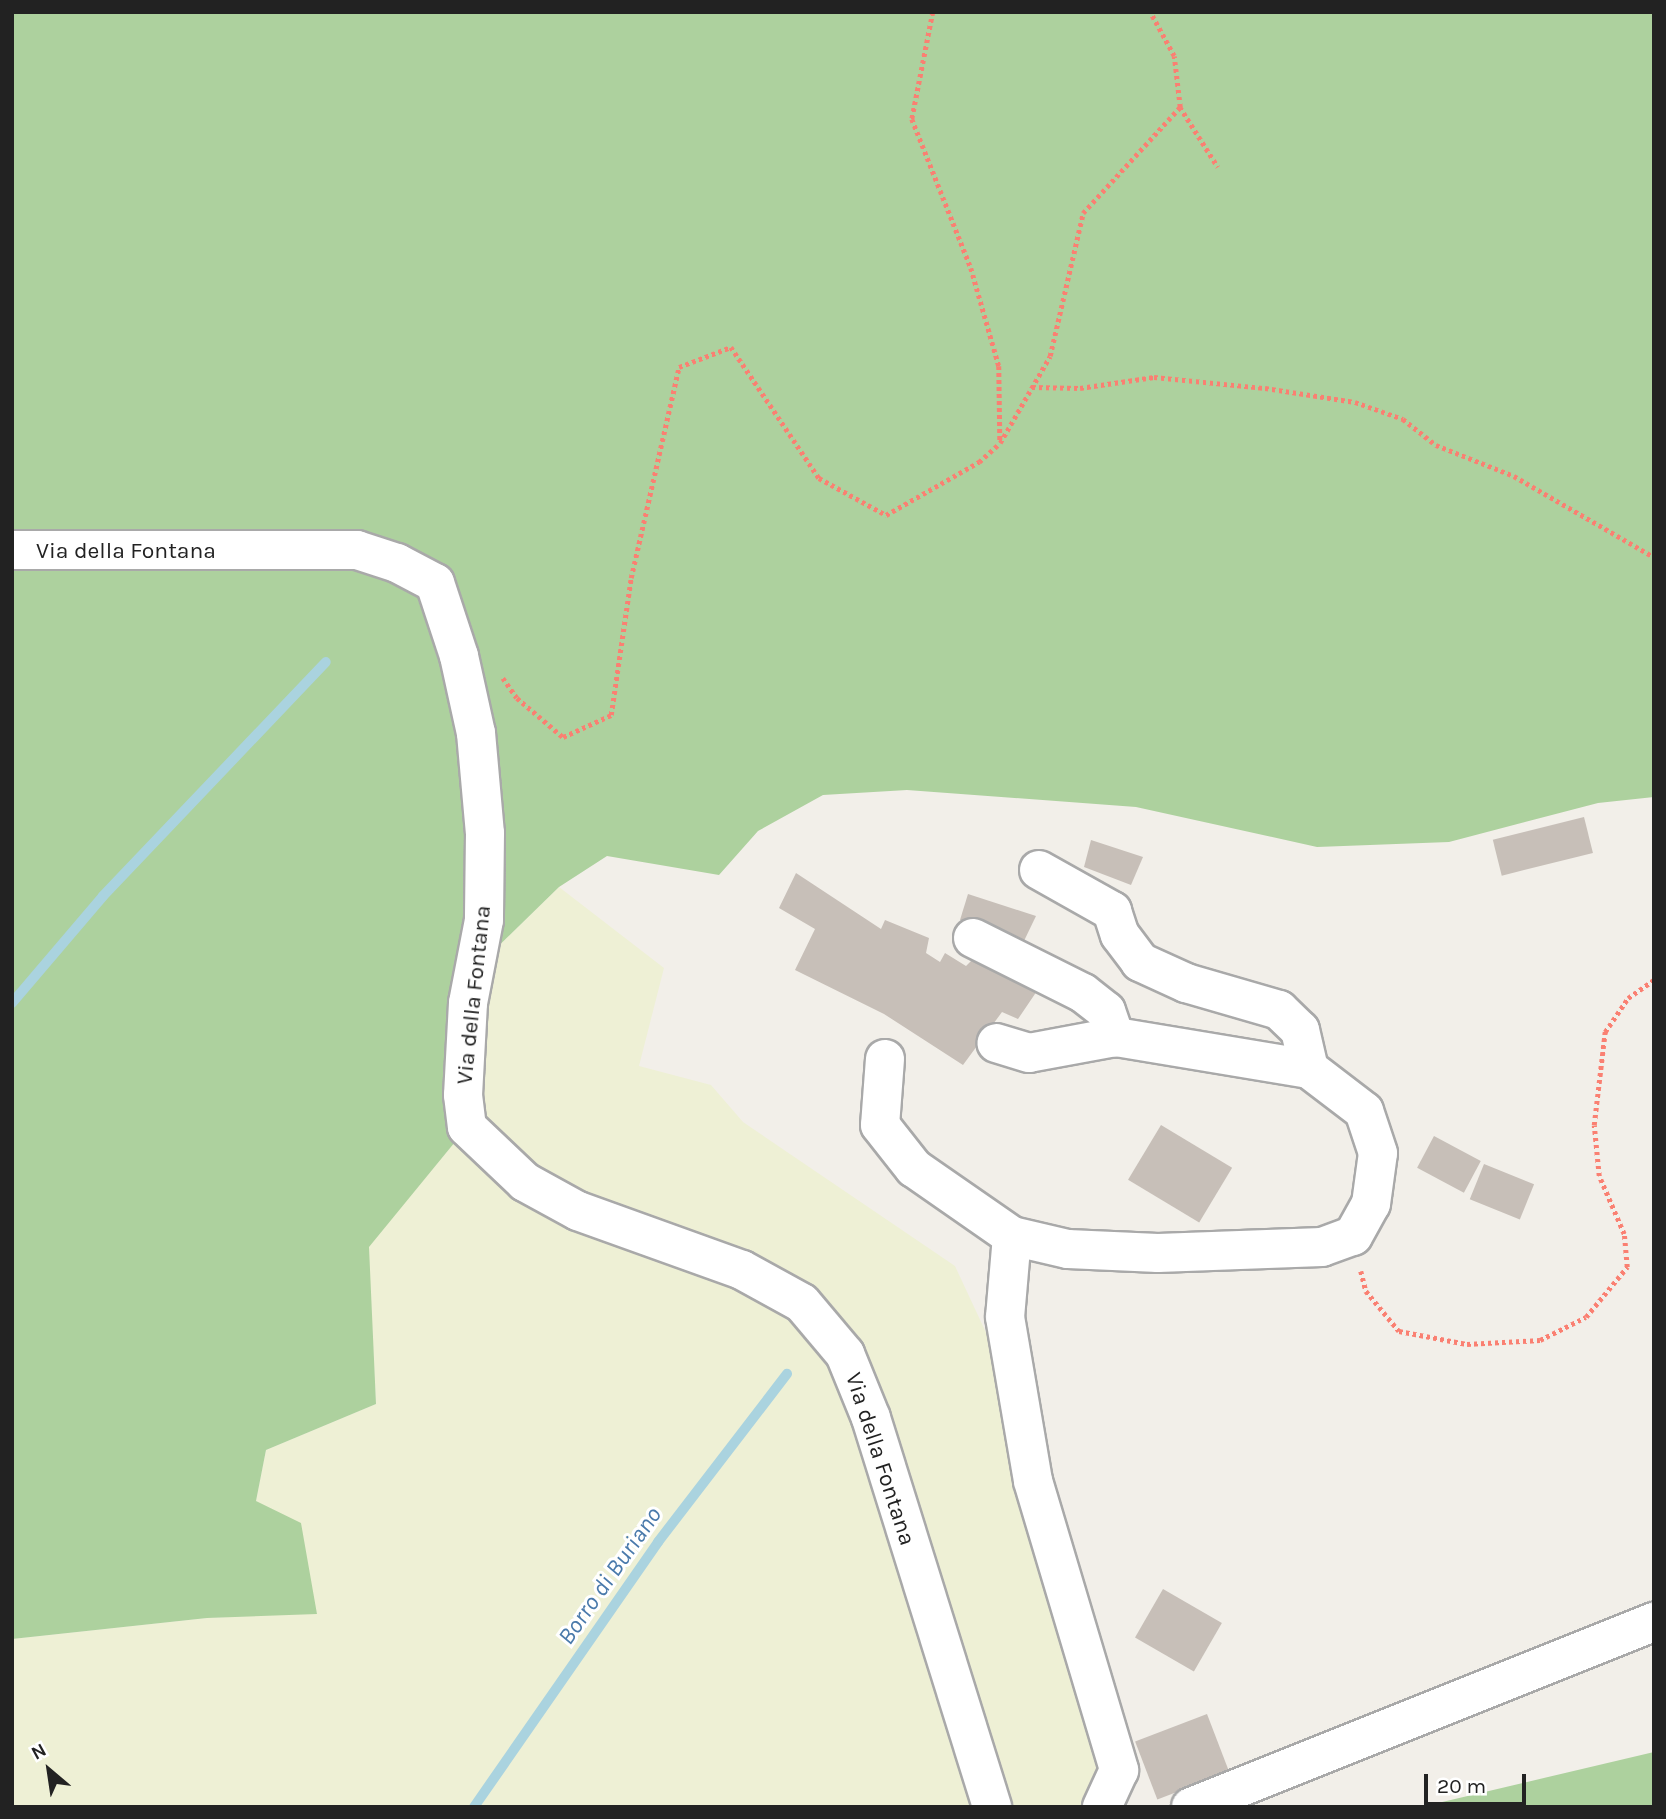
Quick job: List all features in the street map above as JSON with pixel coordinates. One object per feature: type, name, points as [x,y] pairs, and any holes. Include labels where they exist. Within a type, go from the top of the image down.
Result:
[{"type":"street","name":"Via della Fontana","points":[[12,550],[357,550],[397,563],[435,583],[459,656],[476,733],[485,833],[484,920],[468,1003],[463,1095],[467,1127],[525,1182],[578,1211],[742,1270],[802,1303],[845,1354],[871,1418],[992,1807]]},
{"type":"street","points":[[1039,870],[1112,911],[1120,935],[1140,962],[1199,988],[1279,1010],[1300,1030],[1309,1069]]},
{"type":"street","points":[[973,939],[1083,993],[1106,1011],[1115,1037]]},
{"type":"street","points":[[885,1059],[880,1125],[914,1168],[1012,1236],[1068,1249],[1158,1253],[1322,1247],[1353,1236],[1371,1204],[1378,1153],[1364,1111],[1309,1069],[1115,1037],[1029,1053],[996,1043]]},
{"type":"street","points":[[1012,1236],[1005,1317],[1033,1481],[1119,1770],[1102,1807]]},
{"type":"street","points":[[1191,1807],[1654,1622]]},
{"type":"path","points":[[933,12],[912,119],[971,268],[996,354],[1000,443]]},
{"type":"path","points":[[1150,12],[1174,56],[1180,107],[1218,167]]},
{"type":"path","points":[[494,666],[517,698],[564,737],[611,715],[631,578],[679,367],[731,347],[819,478],[886,515],[979,462],[1000,443],[1050,356],[1083,213],[1180,107]]},
{"type":"path","points":[[1031,387],[1080,388],[1154,377],[1265,388],[1355,402],[1403,419],[1436,445],[1514,476],[1654,557]]},
{"type":"path","points":[[1353,1236],[1366,1291],[1399,1331],[1467,1344],[1540,1340],[1586,1317],[1628,1267],[1624,1234],[1600,1176],[1594,1125],[1605,1032],[1629,998],[1654,980]]},
{"type":"green space","points":[[12,12],[1654,12],[1654,797],[1598,803],[1449,842],[1317,847],[1136,807],[907,790],[823,795],[758,831],[719,875],[607,856],[559,887],[484,960],[475,1096],[491,1134],[525,1168],[581,1201],[683,1231],[776,1277],[842,1338],[892,1432],[976,1719],[998,1781],[1013,1807],[985,1807],[845,1372],[818,1332],[791,1305],[752,1284],[540,1205],[455,1142],[369,1247],[376,1404],[266,1450],[256,1501],[301,1523],[317,1614],[207,1618],[12,1639]]},
{"type":"green space","points":[[559,887],[664,968],[639,1066],[711,1085],[743,1122],[955,1266],[989,1339],[1101,1754],[1091,1798],[1085,1807],[1013,1807],[998,1781],[842,1338],[581,1201],[491,1134],[475,1096],[484,960]]},
{"type":"green space","points":[[455,1142],[540,1205],[791,1305],[845,1372],[985,1807],[12,1807],[12,1639],[207,1618],[317,1613],[256,1501],[266,1450],[376,1404],[368,1247]]},
{"type":"green space","points":[[1654,1752],[1654,1807],[1421,1807]]},
{"type":"building","points":[[1584,817],[1593,853],[1502,876],[1493,840]]},
{"type":"building","points":[[1091,840],[1143,857],[1131,885],[1084,867]]},
{"type":"building","points":[[796,873],[881,929],[885,920],[929,938],[926,953],[940,962],[945,953],[966,966],[978,954],[1039,988],[1018,1019],[1002,1012],[963,1065],[884,1014],[795,970],[815,929],[779,908]]},
{"type":"building","points":[[968,894],[1036,916],[1023,943],[960,920]]},
{"type":"building","points":[[1161,1125],[1232,1168],[1199,1223],[1128,1180]]},
{"type":"building","points":[[1434,1136],[1481,1161],[1464,1193],[1417,1168]]},
{"type":"building","points":[[1484,1164],[1534,1184],[1520,1219],[1470,1199]]},
{"type":"building","points":[[1163,1589],[1222,1623],[1194,1671],[1135,1637]]},
{"type":"building","points":[[1207,1714],[1229,1772],[1157,1799],[1135,1742]]},
{"type":"waterway","points":[[12,1003],[103,896],[326,662]]},
{"type":"waterway","name":"Borro di Buriano","points":[[474,1807],[658,1542],[787,1374]]}]
